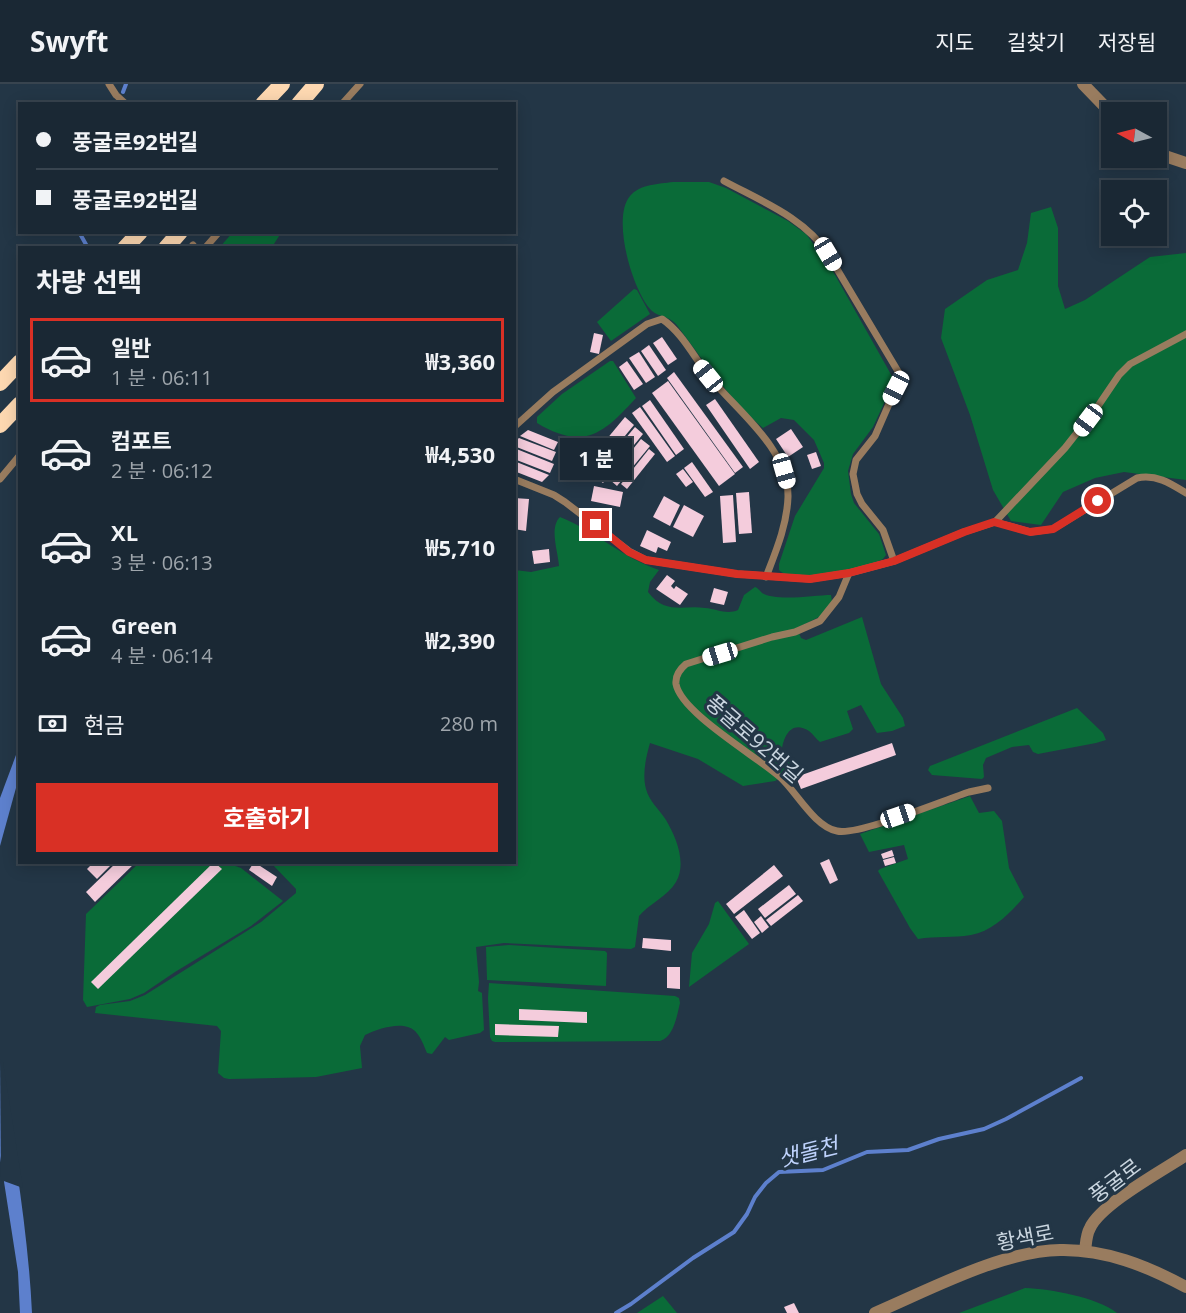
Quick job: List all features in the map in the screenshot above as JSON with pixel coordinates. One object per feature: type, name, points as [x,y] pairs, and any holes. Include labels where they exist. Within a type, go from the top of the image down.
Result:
[{"type":"highway","points":[[265,102],[282,84]]},
{"type":"highway","points":[[301,102],[316,84]]},
{"type":"highway","points":[[127,246],[138,234]]},
{"type":"highway","points":[[168,246],[178,234]]},
{"type":"highway","points":[[0,383],[18,364]]},
{"type":"highway","points":[[0,424],[18,406]]},
{"type":"street","points":[[1083,84],[1101,103]]},
{"type":"street","points":[[1167,157],[1186,163]]},
{"type":"street","name":"풍굴로","points":[[1085,1251],[1087,1235],[1096,1220],[1134,1189],[1186,1155]]},
{"type":"street","name":"황색로","points":[[875,1313],[1009,1259],[1050,1251],[1085,1251],[1119,1258],[1186,1287]]},
{"type":"lane","points":[[109,84],[124,102]]},
{"type":"lane","points":[[344,102],[360,84]]},
{"type":"lane","points":[[724,181],[786,214],[817,238],[899,373],[899,381],[877,431],[856,460],[854,474],[857,494],[862,504],[883,530],[894,561]]},
{"type":"lane","points":[[208,246],[217,234]]},
{"type":"lane","points":[[516,425],[553,392],[647,324],[662,319],[672,328],[708,376],[770,444],[784,471],[788,485],[786,515],[766,577]]},
{"type":"lane","points":[[516,480],[560,499],[629,552],[646,560],[766,577],[810,579],[849,573],[894,561],[994,522],[1078,434],[1119,375],[1130,364],[1186,334]]},
{"type":"lane","points":[[0,479],[18,457]]},
{"type":"lane","points":[[994,522],[1030,532],[1053,529],[1137,478],[1151,476],[1160,478],[1186,493]]},
{"type":"lane","name":"풍굴로92번길","points":[[849,573],[829,613],[820,621],[795,632],[686,664],[676,676],[676,685],[681,694],[708,723],[777,775],[813,815],[824,825],[836,831],[857,830],[969,792],[988,788]]},
{"type":"green space","points":[[673,182],[709,182],[726,188],[788,221],[806,234],[830,266],[893,378],[893,384],[873,427],[853,454],[848,471],[854,503],[879,534],[886,555],[883,559],[846,570],[813,575],[798,576],[779,570],[795,516],[824,468],[824,463],[814,440],[794,420],[781,418],[763,428],[751,417],[706,365],[676,324],[652,311],[638,289],[624,237],[625,207],[630,196],[639,189]]},
{"type":"green space","points":[[1051,207],[1058,228],[1058,286],[1065,309],[1085,300],[1150,257],[1186,253],[1186,480],[1124,472],[1095,478],[1063,492],[1041,525],[1011,521],[993,490],[970,415],[941,338],[945,309],[987,280],[1018,270],[1027,243],[1031,213]]},
{"type":"green space","points":[[231,234],[280,234],[273,246],[221,246]]},
{"type":"green space","points":[[634,289],[637,290],[650,314],[611,341],[597,322]]},
{"type":"green space","points":[[613,361],[636,398],[613,421],[603,429],[580,437],[568,436],[537,423],[537,417],[562,394]]},
{"type":"green space","points":[[560,517],[573,523],[633,559],[659,570],[650,582],[648,592],[661,604],[675,608],[697,607],[726,612],[738,610],[744,595],[755,587],[762,593],[777,597],[831,595],[832,601],[821,616],[797,628],[801,638],[806,640],[862,617],[881,684],[903,718],[905,726],[877,733],[861,705],[847,711],[853,729],[849,733],[820,742],[809,731],[794,728],[787,734],[782,749],[793,761],[792,771],[775,781],[743,786],[698,759],[650,743],[644,772],[646,789],[673,834],[679,850],[680,867],[673,887],[639,916],[635,947],[631,949],[504,943],[476,947],[478,991],[482,993],[484,1030],[449,1040],[445,1037],[432,1054],[427,1053],[415,1031],[404,1026],[397,1026],[365,1035],[360,1046],[362,1068],[316,1077],[229,1079],[218,1073],[221,1031],[217,1026],[95,1013],[96,1007],[100,1005],[130,1001],[145,995],[261,922],[296,893],[296,889],[272,864],[516,864],[516,570],[531,572],[559,566],[555,540],[557,522]]},
{"type":"green space","points":[[1077,708],[1103,733],[1106,740],[1038,754],[1033,752],[1029,745],[1012,747],[986,758],[982,779],[932,775],[928,770],[930,766]]},
{"type":"green space","points":[[970,796],[979,813],[994,811],[1002,821],[1009,868],[1024,897],[987,930],[964,936],[918,939],[878,871],[908,859],[904,845],[869,852],[860,834]]},
{"type":"green space","points":[[138,864],[230,864],[241,868],[283,901],[251,926],[144,993],[130,999],[87,1007],[83,1000],[86,914]]},
{"type":"green space","points":[[718,901],[749,944],[689,987],[692,953],[709,924],[715,903]]},
{"type":"green space","points":[[509,945],[605,951],[607,953],[606,986],[487,980],[486,947]]},
{"type":"green space","points":[[489,983],[675,996],[679,998],[680,1003],[672,1030],[665,1039],[660,1041],[495,1042],[490,1037]]},
{"type":"green space","points":[[1025,1288],[1086,1298],[1117,1313],[959,1313]]},
{"type":"green space","points":[[663,1296],[677,1313],[637,1313]]},
{"type":"water","points":[[18,750],[18,781],[0,846],[0,798]]},
{"type":"water","points":[[0,1062],[24,1219],[32,1313],[20,1313],[18,1272],[0,1156]]},
{"type":"pier","points":[[0,1059],[3,1062],[23,1188],[1,1180]]},
{"type":"building","points":[[594,333],[603,335],[599,354],[590,352]]},
{"type":"building","points":[[662,337],[677,359],[668,365],[653,343]]},
{"type":"building","points":[[649,345],[666,370],[658,376],[641,351]]},
{"type":"building","points":[[639,352],[655,377],[646,383],[629,358]]},
{"type":"building","points":[[627,361],[643,384],[634,390],[619,367]]},
{"type":"building","points":[[674,372],[743,467],[735,473],[667,378]]},
{"type":"building","points":[[668,381],[735,474],[719,486],[652,393]]},
{"type":"building","points":[[715,399],[759,462],[750,469],[706,405]]},
{"type":"building","points":[[650,400],[684,449],[676,455],[642,406]]},
{"type":"building","points":[[640,407],[675,456],[667,462],[632,413]]},
{"type":"building","points":[[625,417],[634,425],[591,477],[582,469]]},
{"type":"building","points":[[635,427],[643,434],[603,483],[594,476]]},
{"type":"building","points":[[791,429],[803,447],[788,457],[776,439]]},
{"type":"building","points":[[528,430],[558,442],[554,450],[520,436]]},
{"type":"building","points":[[519,438],[556,452],[552,461],[516,447],[516,440]]},
{"type":"building","points":[[641,439],[650,446],[617,486],[609,479]]},
{"type":"building","points":[[516,449],[554,464],[550,473],[516,460]]},
{"type":"building","points":[[649,449],[655,454],[627,489],[621,484]]},
{"type":"building","points":[[816,452],[821,466],[812,469],[807,455]]},
{"type":"building","points":[[516,462],[549,475],[542,482],[516,472]]},
{"type":"building","points":[[692,462],[713,492],[705,497],[684,468]]},
{"type":"building","points":[[683,469],[693,482],[686,487],[676,474]]},
{"type":"building","points":[[594,486],[623,492],[620,507],[591,501]]},
{"type":"building","points":[[749,492],[752,533],[739,534],[736,493]]},
{"type":"building","points":[[733,495],[736,542],[723,543],[720,496]]},
{"type":"building","points":[[664,496],[680,505],[670,526],[653,517]]},
{"type":"building","points":[[516,498],[529,499],[526,531],[516,529]]},
{"type":"building","points":[[684,505],[704,516],[693,537],[673,527]]},
{"type":"building","points":[[647,530],[671,542],[667,551],[658,547],[656,553],[640,546]]},
{"type":"building","points":[[549,549],[550,562],[534,564],[532,551]]},
{"type":"building","points":[[667,575],[675,581],[671,586],[674,589],[676,586],[688,594],[680,605],[656,589]]},
{"type":"building","points":[[714,588],[728,592],[724,605],[710,602]]},
{"type":"building","points":[[892,743],[896,755],[801,789],[796,777]]},
{"type":"building","points":[[892,850],[894,856],[883,859],[881,854]]},
{"type":"building","points":[[894,857],[896,863],[885,866],[883,860]]},
{"type":"building","points":[[829,859],[838,880],[830,884],[820,863]]},
{"type":"building","points":[[92,864],[112,864],[97,879],[87,869]]},
{"type":"building","points":[[115,864],[134,864],[95,902],[86,892]]},
{"type":"building","points":[[212,864],[216,864],[222,869],[98,989],[91,982]]},
{"type":"building","points":[[253,864],[257,864],[277,877],[272,886],[249,870]]},
{"type":"building","points":[[774,865],[783,876],[734,914],[726,904]]},
{"type":"building","points":[[789,885],[796,894],[765,918],[758,909]]},
{"type":"building","points":[[798,895],[803,901],[771,926],[766,920]]},
{"type":"building","points":[[744,910],[760,933],[752,939],[735,917]]},
{"type":"building","points":[[761,916],[769,927],[762,933],[754,922]]},
{"type":"building","points":[[643,938],[671,940],[671,951],[642,948]]},
{"type":"building","points":[[667,967],[680,967],[680,989],[667,988]]},
{"type":"building","points":[[519,1009],[587,1012],[587,1023],[519,1020]]},
{"type":"building","points":[[495,1024],[559,1026],[558,1037],[495,1035]]},
{"type":"building","points":[[794,1303],[799,1313],[787,1313],[784,1307]]},
{"type":"waterway","points":[[123,92],[126,84]]},
{"type":"waterway","points":[[80,234],[87,246]]},
{"type":"waterway","name":"샛돌천","points":[[616,1313],[734,1232],[747,1214],[755,1197],[779,1172],[823,1170],[867,1152],[908,1150],[939,1139],[984,1129],[1081,1078]]},
{"type":"route","points":[[596,525],[629,552],[646,560],[737,574],[810,579],[849,573],[894,561],[994,522],[1020,530],[1042,532],[1053,529],[1098,501]]}]
